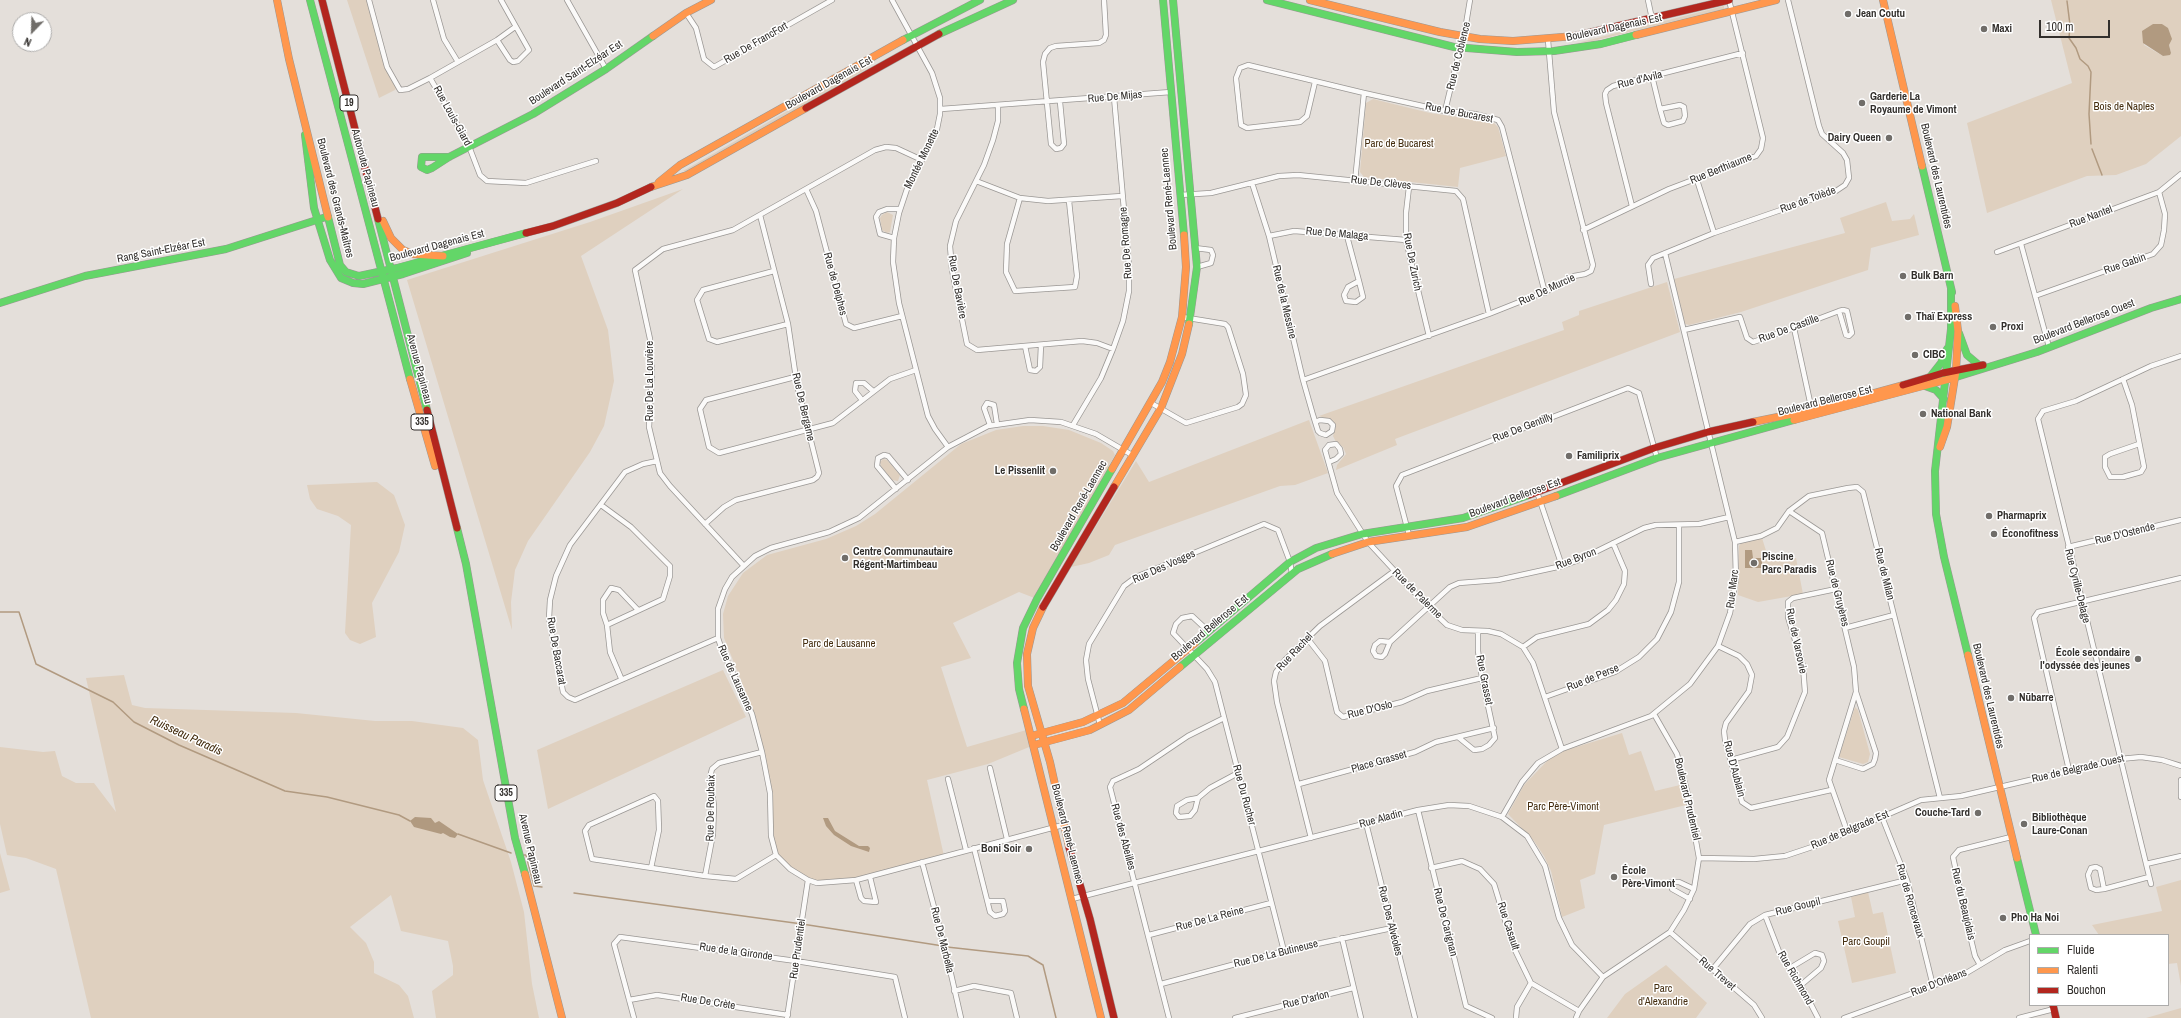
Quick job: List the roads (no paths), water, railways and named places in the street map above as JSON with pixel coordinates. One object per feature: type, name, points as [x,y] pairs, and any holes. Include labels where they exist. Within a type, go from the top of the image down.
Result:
[{"type":"main road","name":"Boulevard des Grands-Maîtres","points":[[277,0],[302,115],[311,144],[326,218],[338,261],[344,270],[350,275],[382,275]]},
{"type":"main road","name":"Autoroute Papineau","points":[[310,0],[382,275]]},
{"type":"main road","name":"Autoroute Papineau","points":[[322,0],[376,206],[391,273]]},
{"type":"main road","name":"Boulevard Saint-Elzéar Est","points":[[449,157],[533,114],[606,69],[686,13],[711,0]]},
{"type":"main road","name":"Boulevard Dagenais Est","points":[[656,185],[680,166],[911,35],[980,0]]},
{"type":"main road","name":"Boulevard Dagenais Est","points":[[391,273],[443,256],[576,218],[617,203],[656,185],[691,173],[963,20],[1014,0]]},
{"type":"main road","name":"Boulevard René-Laennec","points":[[1101,1018],[1017,676],[1018,648],[1023,628],[1037,599],[1151,403],[1170,362],[1182,317],[1186,267],[1162,0]]},
{"type":"main road","name":"Boulevard René-Laennec","points":[[1114,1018],[1090,919],[1082,897],[1044,743],[1040,734],[1028,686],[1026,654],[1033,628],[1041,610],[1161,408],[1182,354],[1190,318],[1197,267],[1172,0]]},
{"type":"main road","name":"Boulevard Dagenais Est","points":[[1268,0],[1461,48],[1503,52],[1549,51],[1601,44],[1776,0]]},
{"type":"main road","name":"Boulevard Dagenais Est","points":[[1310,0],[1464,36],[1507,41],[1548,40],[1590,34],[1729,0]]},
{"type":"main road","name":"Boulevard des Laurentides","points":[[1883,0],[1950,288],[1958,331],[1956,374],[1947,427],[1936,461]]},
{"type":"main road","name":"Boulevard des Grands-Maîtres","points":[[302,115],[310,194],[332,265],[341,278],[349,282],[359,284],[382,275]]},
{"type":"main road","points":[[376,206],[391,238],[400,249],[412,254],[443,256]]},
{"type":"main road","name":"Rang Saint-Elzéar Est","points":[[0,303],[85,276],[226,249],[326,218]]},
{"type":"main road","name":"Boulevard Dagenais Est","points":[[382,275],[445,262],[498,241]]},
{"type":"main road","name":"Avenue Papineau","points":[[391,273],[466,564],[515,838],[562,1018]]},
{"type":"main road","name":"Avenue Papineau","points":[[382,275],[427,439],[466,564]]},
{"type":"main road","name":"Boulevard des Laurentides","points":[[1950,288],[1952,310],[1950,342],[1936,461],[1935,506],[1942,546],[2011,837],[2036,934]]},
{"type":"main road","name":"Boulevard Bellerose Ouest","points":[[1956,374],[2049,348],[2151,308],[2181,299]]},
{"type":"main road","points":[[1958,331],[1968,358],[1980,366]]},
{"type":"main road","points":[[1929,378],[1942,361],[1950,342]]},
{"type":"main road","name":"Boulevard Bellerose Ouest","points":[[1956,374],[1980,366],[1996,364]]},
{"type":"main road","name":"Boulevard Bellerose Est","points":[[1032,736],[1082,722],[1098,716],[1122,703],[1290,562],[1316,548],[1362,534],[1466,527],[1498,518],[1657,458],[1929,378],[1956,374]]},
{"type":"main road","name":"Boulevard Bellerose Est","points":[[1034,745],[1100,725],[1129,710],[1292,574],[1324,556],[1407,531],[1463,518],[1496,508],[1654,448],[1708,432],[1813,412],[1925,386],[1947,376]]},
{"type":"main road","points":[[1925,386],[1936,390],[1944,398]]},
{"type":"main road","points":[[2053,1007],[2056,1018]]},
{"type":"street","points":[[369,0],[387,67],[400,90],[408,89],[430,78],[497,40],[515,27]]},
{"type":"street","points":[[433,0],[444,39],[458,62]]},
{"type":"street","points":[[497,40],[510,60],[513,62],[518,61],[529,50],[501,0]]},
{"type":"street","points":[[567,0],[606,69]]},
{"type":"street","name":"Rue De FrancFort","points":[[686,13],[696,28],[704,59],[714,67],[832,0]]},
{"type":"street","name":"Montée Monette","points":[[892,0],[936,81],[941,109],[936,133],[907,189],[900,208],[894,238],[894,276],[902,316],[930,419],[948,447]]},
{"type":"street","points":[[1060,102],[1064,144],[1061,148],[1056,149],[1051,144],[1042,62],[1045,54],[1050,48],[1056,46],[1099,43],[1104,40],[1106,35],[1104,0]]},
{"type":"street","name":"Rue de Coblence","points":[[1445,111],[1464,36],[1470,0]]},
{"type":"street","points":[[1648,0],[1652,19]]},
{"type":"street","name":"Rue Berthiaume","points":[[1583,230],[1670,189],[1756,156],[1761,149],[1763,138],[1729,0]]},
{"type":"street","name":"Rue de Tolède","points":[[1651,284],[1648,265],[1653,258],[1714,233],[1836,191],[1844,185],[1849,178],[1847,160],[1843,153],[1825,136],[1820,126],[1788,0]]},
{"type":"street","name":"Rue De Murcie","points":[[1302,380],[1429,336],[1545,293],[1557,288],[1574,276],[1591,271],[1593,265],[1554,112],[1548,40]]},
{"type":"street","name":"Rue d'Avila","points":[[1632,206],[1606,94],[1607,90],[1613,86],[1743,53]]},
{"type":"street","name":"Rue De Bucarest","points":[[1315,82],[1307,116],[1300,122],[1247,128],[1241,125],[1236,78],[1240,68],[1248,65],[1315,82],[1445,111],[1498,120],[1502,128],[1545,293]]},
{"type":"street","points":[[1652,76],[1660,109],[1664,122],[1668,125],[1683,121],[1685,116],[1684,108],[1680,105],[1660,109]]},
{"type":"street","name":"Rue Louis-Giard","points":[[430,78],[470,146],[480,175],[487,181],[500,183],[526,183],[596,161]]},
{"type":"street","name":"Rue De Mijas","points":[[941,109],[1060,102],[1171,92]]},
{"type":"street","points":[[1355,181],[1364,93]]},
{"type":"street","name":"Rue De Romagne","points":[[1073,425],[1101,378],[1113,350],[1123,322],[1129,291],[1129,266],[1114,97]]},
{"type":"street","name":"Rue De Bavière","points":[[998,106],[998,121],[993,140],[976,181],[956,221],[950,246],[952,270],[967,344],[977,350],[1041,346],[1082,341],[1097,342],[1113,350]]},
{"type":"street","name":"Rue De La Louvière","points":[[743,565],[666,482],[657,461],[649,418],[652,374],[650,340],[635,270],[664,249],[729,232],[870,152],[881,148],[896,148],[922,160]]},
{"type":"street","name":"Rue Nantel","points":[[1997,252],[2159,192],[2181,174]]},
{"type":"street","name":"Rue De Clèves","points":[[1180,195],[1212,193],[1279,176],[1292,175],[1456,191],[1463,199],[1489,314]]},
{"type":"street","points":[[1696,180],[1714,233]]},
{"type":"street","points":[[976,181],[1020,198],[1069,202],[1122,196]]},
{"type":"street","name":"Rue de la Messine","points":[[1252,183],[1269,236],[1302,380],[1315,422]]},
{"type":"street","name":"Rue De Zurich","points":[[1409,186],[1406,213],[1406,240],[1429,336]]},
{"type":"street","name":"Rue de Delphes","points":[[806,189],[815,208],[846,324],[854,328],[902,316]]},
{"type":"street","name":"Rue Gabin","points":[[2035,296],[2153,254],[2160,245],[2164,225],[2165,214],[2159,192]]},
{"type":"street","points":[[1020,198],[1007,244],[1006,272],[1015,291],[1075,287],[1077,276],[1069,202]]},
{"type":"street","points":[[894,238],[880,234],[876,217],[879,212],[887,209],[900,208]]},
{"type":"street","name":"Rue De Bergame","points":[[705,524],[724,507],[736,500],[815,479],[819,470],[795,377],[788,324],[760,215]]},
{"type":"street","name":"Rue De Malaga","points":[[1269,236],[1294,231],[1406,240]]},
{"type":"street","points":[[1347,236],[1359,281],[1363,297],[1356,302],[1346,301],[1344,295],[1348,287],[1359,281]]},
{"type":"street","points":[[2021,244],[2049,348]]},
{"type":"street","name":"Boulevard René-Laennec","points":[[1195,248],[1211,250],[1214,255],[1211,263],[1197,267]]},
{"type":"street","name":"Rue Marc","points":[[1502,817],[1522,782],[1538,763],[1562,749],[1654,714],[1690,684],[1718,646],[1730,613],[1736,579],[1735,542],[1665,253]]},
{"type":"street","points":[[774,271],[703,290],[697,300],[709,339],[717,342],[788,324]]},
{"type":"street","points":[[1839,311],[1847,311],[1852,333],[1849,336],[1846,335],[1839,311]]},
{"type":"street","name":"Rue De Castille","points":[[1684,330],[1740,317],[1747,338],[1753,342],[1839,311]]},
{"type":"street","points":[[1151,403],[1186,423],[1238,406],[1242,404],[1246,395],[1243,374],[1228,328],[1225,324],[1182,317]]},
{"type":"street","points":[[1794,328],[1813,412]]},
{"type":"street","points":[[1025,346],[1030,370],[1036,371],[1040,367],[1041,346]]},
{"type":"street","name":"Rue Cyrille-Delage","points":[[2151,884],[2081,602],[2038,417],[2043,411],[2076,401],[2151,366],[2181,356]]},
{"type":"street","points":[[795,377],[706,400],[700,409],[709,447],[719,453],[809,430],[837,421],[872,391],[894,377],[916,370]]},
{"type":"street","points":[[2123,379],[2132,405],[2144,467],[2141,472],[2123,478],[2110,477],[2105,467],[2105,457],[2139,444]]},
{"type":"street","points":[[862,400],[855,391],[856,383],[864,383],[872,391]]},
{"type":"street","name":"Rue De Gentilly","points":[[1407,531],[1396,486],[1402,475],[1628,388],[1639,393],[1657,458]]},
{"type":"street","points":[[990,426],[984,408],[988,403],[994,405],[997,424]]},
{"type":"street","name":"Rue de Lausanne","points":[[776,855],[771,836],[770,793],[762,752],[752,714],[726,661],[718,638],[720,602],[728,584],[743,565],[755,556],[770,548],[829,532],[849,524],[908,480],[948,447],[968,435],[997,424],[1030,420],[1073,425],[1096,434],[1132,456]]},
{"type":"street","points":[[896,489],[877,466],[876,461],[880,456],[888,456],[908,480]]},
{"type":"street","name":"Rue De Baccarat","points":[[657,461],[643,464],[624,472],[570,545],[550,600],[549,618],[560,679],[564,692],[568,698],[575,700],[621,678],[718,638]]},
{"type":"street","name":"Rue de Palerme","points":[[1329,462],[1338,493],[1362,534],[1393,572],[1428,607],[1447,625],[1462,630],[1501,634],[1523,647],[1533,663],[1562,749]]},
{"type":"street","name":"Rue de Milan","points":[[1735,542],[1761,536],[1777,528],[1789,511],[1809,496],[1857,487],[1863,492],[1940,798]]},
{"type":"street","points":[[1537,492],[1562,566]]},
{"type":"street","points":[[600,505],[631,527],[670,566],[670,576],[663,599],[607,625]]},
{"type":"street","name":"Rue de Gruyères","points":[[1789,511],[1822,533],[1854,667],[1856,692],[1876,753],[1873,764],[1863,768],[1835,760]]},
{"type":"street","name":"Rue Byron","points":[[1390,642],[1450,587],[1459,583],[1498,580],[1562,566],[1644,528],[1656,525],[1699,524],[1728,517]]},
{"type":"street","name":"Rue D'Ostende","points":[[2068,547],[2181,520]]},
{"type":"street","name":"Rue Des Vosges","points":[[1100,725],[1088,679],[1086,660],[1089,644],[1124,586],[1136,577],[1264,524],[1278,530],[1290,562],[1292,574]]},
{"type":"street","name":"Rue de Perse","points":[[1545,697],[1615,672],[1638,657],[1657,639],[1671,612],[1679,582],[1680,524]]},
{"type":"street","points":[[1523,647],[1537,637],[1589,624],[1602,616],[1608,610],[1616,600],[1624,584],[1625,571],[1613,543]]},
{"type":"street","name":"Rue Rachel","points":[[1310,838],[1299,784],[1276,702],[1274,681],[1276,672],[1285,660],[1320,626],[1393,572]]},
{"type":"street","points":[[2069,770],[2034,618],[2038,612],[2181,578]]},
{"type":"street","points":[[621,678],[610,652],[607,625],[603,613],[603,600],[611,588],[619,590],[638,610]]},
{"type":"street","name":"Rue de Varsovie","points":[[1731,760],[1778,748],[1787,737],[1805,692],[1803,666],[1788,617],[1788,602],[1793,598],[1836,589]]},
{"type":"street","points":[[1845,628],[1894,615]]},
{"type":"street","name":"Boulevard Bellerose Est","points":[[1186,648],[1172,633],[1176,624],[1182,618],[1192,616],[1208,630]]},
{"type":"street","name":"Rue Grasset","points":[[1478,631],[1478,651],[1482,678],[1494,728]]},
{"type":"street","name":"Rue D'Oslo","points":[[1307,638],[1325,662],[1337,712],[1343,717],[1402,702],[1426,691],[1482,678]]},
{"type":"street","name":"Rue D'Aublain","points":[[1718,646],[1739,656],[1747,664],[1752,675],[1749,690],[1726,723],[1725,740],[1742,802],[1751,808],[1831,790]]},
{"type":"street","name":"Rue Du Rucher","points":[[1186,648],[1207,670],[1215,682],[1284,951]]},
{"type":"street","name":"Rue de Gruyères","points":[[1846,831],[1831,790],[1829,780],[1856,692]]},
{"type":"street","name":"Boulevard Prudentiel","points":[[1576,1018],[1579,1011],[1603,977],[1670,932],[1690,899],[1694,889],[1699,858],[1687,791],[1677,754],[1654,714]]},
{"type":"street","name":"Rue des Abeilles","points":[[1169,1018],[1136,883],[1110,788],[1113,781],[1139,769],[1188,736],[1224,718]]},
{"type":"street","points":[[1458,737],[1474,750],[1482,749],[1489,745],[1495,738],[1494,728]]},
{"type":"street","name":"Place Grasset","points":[[1299,784],[1416,752],[1436,742],[1494,728]]},
{"type":"street","name":"Rue De Roubaix","points":[[705,876],[713,834],[714,806],[710,778],[712,769],[719,763],[762,752]]},
{"type":"street","name":"Rue de Belgrade Ouest","points":[[1999,787],[2120,759],[2141,757],[2162,760],[2181,766]]},
{"type":"street","points":[[990,768],[1008,839]]},
{"type":"street","points":[[1198,798],[1195,810],[1190,816],[1179,817],[1176,813],[1177,806],[1187,800],[1198,798],[1210,788],[1238,773]]},
{"type":"street","points":[[948,779],[966,850]]},
{"type":"street","points":[[2181,780],[2181,797]]},
{"type":"street","name":"Rue de Belgrade Est","points":[[1699,858],[1754,859],[1785,856],[1815,846],[1846,831],[1921,800],[1961,796],[1999,787]]},
{"type":"street","points":[[651,868],[659,830],[658,801],[654,796],[589,825],[585,831],[592,859],[651,868],[705,876],[736,879],[776,855],[790,869],[808,880],[828,884],[870,877],[1063,825]]},
{"type":"street","name":"Rue Aladin","points":[[1072,899],[1418,810],[1449,805],[1469,806],[1502,817],[1527,836],[1537,849],[1545,866],[1559,918],[1572,945],[1603,977]]},
{"type":"street","name":"Rue De Carignan","points":[[1418,810],[1466,1006],[1492,1018]]},
{"type":"street","name":"Rue de Roncevaux","points":[[1882,817],[1907,880],[1933,986]]},
{"type":"street","name":"Rue Des Alvéoles","points":[[1366,823],[1415,1018]]},
{"type":"street","name":"Rue du Beaujolais","points":[[1980,965],[1975,956],[1969,933],[1953,857],[1959,850],[2011,837]]},
{"type":"street","points":[[974,848],[988,901]]},
{"type":"street","points":[[2146,864],[2181,856]]},
{"type":"street","name":"Rue Casault","points":[[1431,868],[1462,861],[1480,869],[1494,884],[1513,946],[1531,983]]},
{"type":"street","name":"Rue De Marbella","points":[[922,862],[946,952],[961,1018]]},
{"type":"street","points":[[2104,889],[2100,869],[2096,867],[2091,868],[2088,875],[2091,888],[2096,890],[2104,889],[2149,877]]},
{"type":"street","points":[[856,880],[861,898],[876,902],[870,877]]},
{"type":"street","name":"Rue Prudentiel","points":[[788,1016],[808,880]]},
{"type":"street","name":"Rue Goupil","points":[[1712,970],[1750,924],[1765,915],[1907,880]]},
{"type":"street","points":[[1690,899],[1672,889],[1671,882],[1679,882],[1694,889]]},
{"type":"street","name":"Rue De La Reine","points":[[1149,935],[1271,903]]},
{"type":"street","name":"Rue Richmond","points":[[1765,915],[1780,954],[1801,985],[1818,1018]]},
{"type":"street","name":"Rue De La Butineuse","points":[[1161,984],[1284,951],[1392,928]]},
{"type":"street","name":"Rue Trevet","points":[[1670,932],[1754,1005],[1762,1018]]},
{"type":"street","name":"Rue de la Gironde","points":[[634,1018],[614,944],[620,936],[796,961],[895,977],[904,1018]]},
{"type":"street","points":[[1342,938],[1361,1018]]},
{"type":"street","name":"Rue D'Orléans","points":[[1844,1018],[1966,974],[2009,948],[2029,941]]},
{"type":"street","points":[[1790,968],[1815,953],[1822,955],[1824,961],[1821,968],[1801,985]]},
{"type":"street","points":[[1516,1018],[1517,1007],[1531,983],[1579,1011]]},
{"type":"street","points":[[954,991],[974,986],[1011,993],[1017,1018]]},
{"type":"street","name":"Rue D'arlon","points":[[1236,1018],[1353,988]]},
{"type":"street","name":"Rue De Crète","points":[[629,1000],[657,994],[788,1016]]},
{"type":"street","points":[[2019,1018],[2053,1007]]},
{"type":"waterway","points":[[2067,1],[2070,25],[2069,38],[2076,48],[2080,59],[2088,66],[2091,72],[2089,114],[2091,144]]},
{"type":"waterway","points":[[2092,149],[2102,175]]},
{"type":"waterway","name":"Ruisseau Paradis","points":[[0,612],[19,612],[36,664],[113,702],[134,722],[179,745],[285,791],[327,797],[399,815],[410,821]]},
{"type":"waterway","points":[[458,834],[511,853]]},
{"type":"waterway","points":[[524,855],[526,855],[534,886],[542,887]]},
{"type":"waterway","points":[[574,893],[802,924],[943,946]]},
{"type":"waterway","points":[[947,947],[1028,956],[1043,965],[1056,1018]]},
{"type":"place","name":"Jean Coutu","points":[[1848,14]]},
{"type":"place","name":"Maxi","points":[[1984,29]]},
{"type":"place","name":"Garderie La Royaume de Vimont","points":[[1862,103]]},
{"type":"place","name":"Dairy Queen","points":[[1889,138]]},
{"type":"place","name":"Bulk Barn","points":[[1903,276]]},
{"type":"place","name":"Thaï Express","points":[[1908,317]]},
{"type":"place","name":"Proxi","points":[[1993,327]]},
{"type":"place","name":"CIBC","points":[[1915,355]]},
{"type":"place","name":"National Bank","points":[[1923,414]]},
{"type":"place","name":"Familiprix","points":[[1569,456]]},
{"type":"place","name":"Le Pissenlit","points":[[1053,471]]},
{"type":"place","name":"Pharmaprix","points":[[1989,516]]},
{"type":"place","name":"Éconofitness","points":[[1994,534]]},
{"type":"place","name":"Centre Communautaire Régent-Martimbeau","points":[[845,558]]},
{"type":"place","name":"Piscine Parc Paradis","points":[[1754,563]]},
{"type":"place","name":"École secondaire l'odyssée des jeunes","points":[[2138,659]]},
{"type":"place","name":"Nūbarre","points":[[2011,698]]},
{"type":"place","name":"Couche-Tard","points":[[1978,813]]},
{"type":"place","name":"Bibliothèque Laure-Conan","points":[[2024,824]]},
{"type":"place","name":"Boni Soir","points":[[1029,849]]},
{"type":"place","name":"École Père-Vimont","points":[[1614,877]]},
{"type":"place","name":"Pho Ha Noi","points":[[2003,918]]},
{"type":"park label","name":"Bois de Naples","points":[[2124,107]]},
{"type":"park label","name":"Parc de Bucarest","points":[[1399,144]]},
{"type":"park label","name":"Parc de Lausanne","points":[[839,644]]},
{"type":"park label","name":"Parc Père-Vimont","points":[[1563,807]]},
{"type":"park label","name":"Parc Goupil","points":[[1866,942]]},
{"type":"park label","name":"Parc d'Alexandrie","points":[[1663,995]]}]
